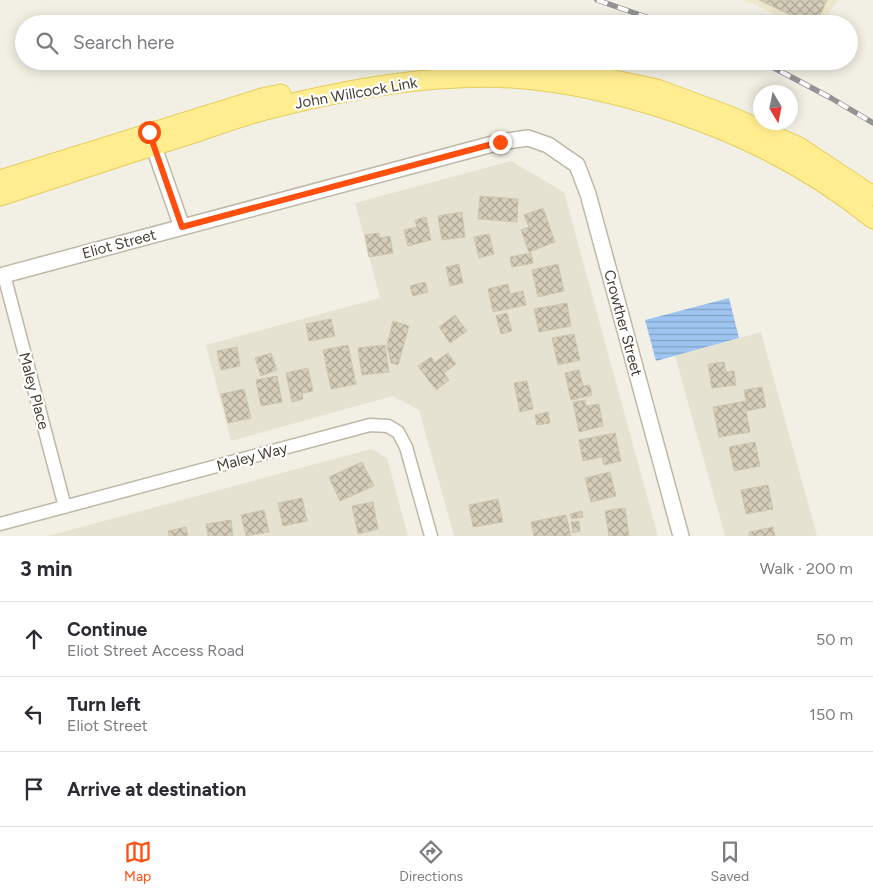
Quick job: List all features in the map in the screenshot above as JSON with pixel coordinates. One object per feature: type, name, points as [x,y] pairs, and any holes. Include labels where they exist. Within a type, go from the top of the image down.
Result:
[{"type":"main road","name":"John Willcock Link","points":[[0,196],[262,98],[395,72],[416,70]]},
{"type":"main road","name":"John Willcock Link","points":[[551,70],[581,73],[657,89],[730,116],[799,146],[873,196]]},
{"type":"main road","name":"John Willcock Link","points":[[0,180],[151,139],[359,89],[438,79],[512,78],[589,88],[659,106],[712,125],[778,155],[845,196],[873,219]]},
{"type":"street","name":"Eliot Street","points":[[2,276],[500,142],[528,138]]},
{"type":"street","name":"Crowther Street","points":[[528,138],[548,145],[577,165],[580,172],[588,194],[681,536]]},
{"type":"street","points":[[151,139],[182,227]]},
{"type":"street","name":"Maley Place","points":[[2,276],[65,507]]},
{"type":"street","name":"Maley Way","points":[[0,524],[370,426],[388,426],[398,432],[406,447],[431,536]]},
{"type":"shaded area","points":[[745,0],[838,0],[827,15],[776,15]]},
{"type":"shaded area","points":[[511,161],[564,192],[658,536],[454,536],[419,410],[393,396],[231,441],[206,345],[380,298],[355,203]]},
{"type":"shaded area","points":[[761,332],[817,536],[725,536],[675,356]]},
{"type":"shaded area","points":[[371,449],[387,458],[408,536],[48,536]]},
{"type":"water","points":[[729,298],[739,338],[656,361],[645,320]]},
{"type":"building","points":[[759,0],[827,0],[820,15],[791,15]]},
{"type":"building","points":[[480,196],[518,199],[517,222],[478,219]]},
{"type":"building","points":[[543,208],[555,242],[529,252],[521,230],[529,227],[524,215]]},
{"type":"building","points":[[462,212],[465,237],[442,240],[438,216]]},
{"type":"building","points":[[426,217],[431,240],[408,246],[404,230],[417,227],[415,220]]},
{"type":"building","points":[[379,233],[380,238],[390,236],[393,253],[369,257],[365,235]]},
{"type":"building","points":[[489,234],[494,254],[479,258],[474,237]]},
{"type":"building","points":[[531,253],[533,263],[512,267],[510,257]]},
{"type":"building","points":[[459,264],[463,283],[450,286],[446,267]]},
{"type":"building","points":[[558,264],[564,291],[538,297],[532,270]]},
{"type":"building","points":[[425,282],[428,292],[413,296],[410,286]]},
{"type":"building","points":[[508,284],[510,294],[523,291],[526,305],[493,312],[488,289]]},
{"type":"building","points":[[567,303],[571,326],[539,332],[534,309]]},
{"type":"building","points":[[507,313],[512,331],[501,334],[496,316]]},
{"type":"building","points":[[455,315],[467,331],[450,343],[439,327]]},
{"type":"building","points":[[331,319],[335,336],[309,341],[306,324]]},
{"type":"building","points":[[393,321],[409,326],[398,365],[391,363],[387,345]]},
{"type":"building","points":[[574,334],[580,360],[558,365],[552,338]]},
{"type":"building","points":[[348,345],[356,384],[331,389],[323,350]]},
{"type":"building","points":[[385,345],[389,372],[362,375],[358,348]]},
{"type":"building","points":[[237,347],[240,366],[221,370],[217,351]]},
{"type":"building","points":[[271,353],[277,370],[261,376],[255,358]]},
{"type":"building","points":[[448,353],[456,364],[444,373],[449,380],[436,390],[418,366],[431,357],[435,362]]},
{"type":"building","points":[[724,362],[726,372],[734,371],[736,385],[712,388],[708,364]]},
{"type":"building","points":[[308,368],[313,391],[302,393],[303,399],[292,402],[286,373]]},
{"type":"building","points":[[579,370],[583,386],[590,385],[592,395],[571,400],[565,373]]},
{"type":"building","points":[[277,376],[282,402],[261,406],[256,380]]},
{"type":"building","points":[[527,381],[533,409],[520,412],[514,383]]},
{"type":"building","points":[[762,387],[766,407],[746,411],[750,432],[719,437],[713,407],[746,401],[744,390]]},
{"type":"building","points":[[244,389],[251,418],[228,423],[221,394]]},
{"type":"building","points":[[585,400],[586,406],[599,404],[603,426],[579,432],[573,402]]},
{"type":"building","points":[[548,412],[550,423],[537,425],[535,415]]},
{"type":"building","points":[[615,433],[621,461],[604,465],[602,457],[583,461],[579,440]]},
{"type":"building","points":[[755,442],[760,466],[734,471],[729,447]]},
{"type":"building","points":[[362,462],[374,486],[340,501],[329,477]]},
{"type":"building","points":[[610,472],[616,496],[591,502],[585,478]]},
{"type":"building","points":[[768,485],[773,509],[746,514],[741,490]]},
{"type":"building","points":[[302,498],[307,521],[283,526],[278,503]]},
{"type":"building","points":[[498,499],[503,522],[473,527],[469,505]]},
{"type":"building","points":[[373,502],[378,529],[358,534],[352,506]]},
{"type":"building","points":[[625,508],[629,536],[609,536],[605,511]]},
{"type":"building","points":[[264,510],[269,532],[246,536],[241,515]]},
{"type":"building","points":[[582,511],[583,517],[572,519],[570,514]]},
{"type":"building","points":[[566,515],[571,536],[534,536],[531,522]]},
{"type":"building","points":[[231,520],[233,536],[208,536],[206,524]]},
{"type":"building","points":[[579,521],[580,531],[573,533],[571,522]]},
{"type":"building","points":[[186,527],[188,536],[169,536],[168,531]]},
{"type":"building","points":[[773,527],[775,536],[749,536],[749,532]]},
{"type":"railway","points":[[597,0],[640,15]]},
{"type":"railway","points":[[778,70],[873,123]]},
{"type":"route","points":[[149,132],[182,227],[500,142]]}]
